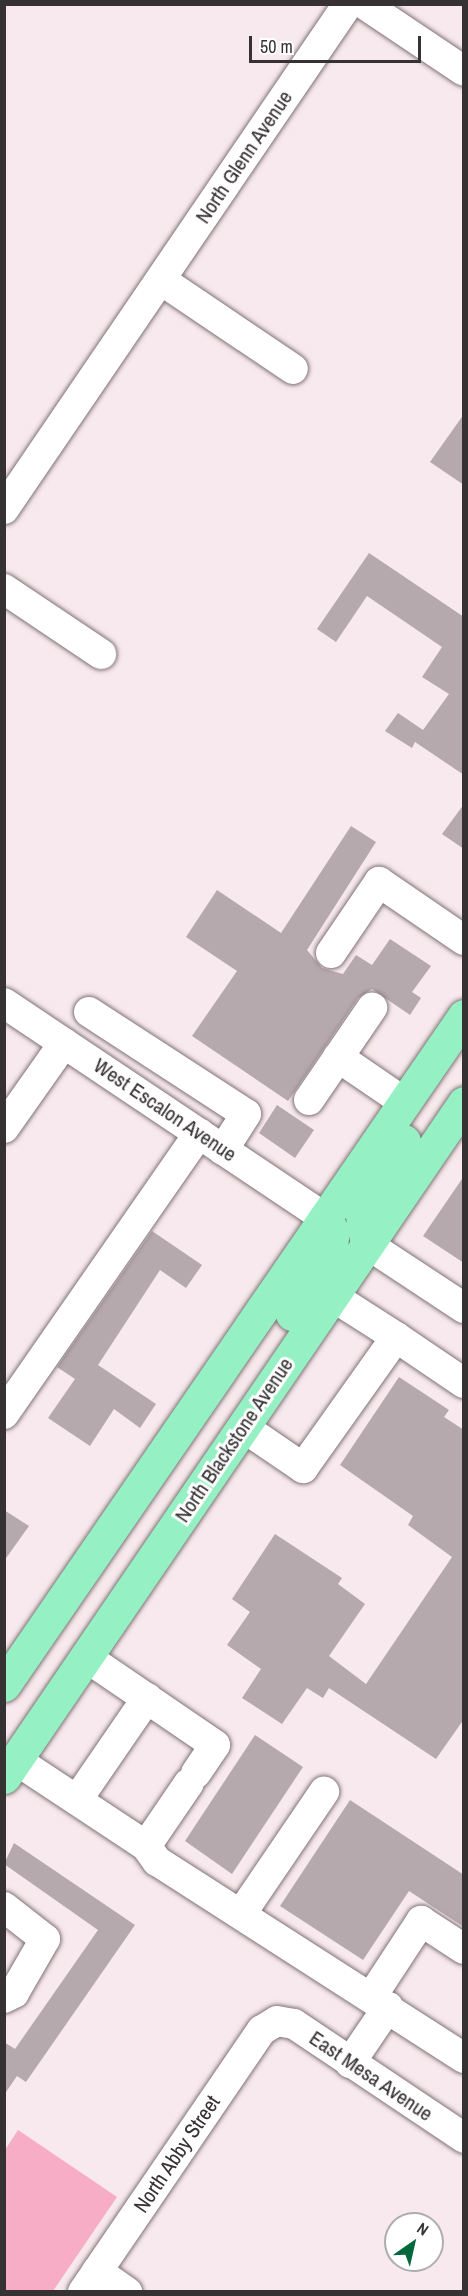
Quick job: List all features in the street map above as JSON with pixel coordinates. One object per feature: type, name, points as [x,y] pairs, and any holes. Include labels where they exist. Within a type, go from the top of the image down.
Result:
[{"type":"main road","points":[[4,1685],[464,1016]]},
{"type":"main road","points":[[367,1244],[361,1211],[409,1133],[404,1102]]},
{"type":"main road","name":"North Blackstone Avenue","points":[[10,1769],[464,1103]]},
{"type":"main road","points":[[243,1427],[262,1360],[328,1261],[333,1232],[325,1218]]},
{"type":"street","name":"North Glenn Avenue","points":[[4,508],[348,4]]},
{"type":"street","points":[[364,4],[464,72]]},
{"type":"street","points":[[161,280],[293,369]]},
{"type":"street","points":[[4,589],[100,654]]},
{"type":"street","points":[[331,953],[379,882],[464,940]]},
{"type":"street","name":"West Escalon Avenue","points":[[4,1003],[325,1218]]},
{"type":"street","points":[[309,1100],[372,1008]]},
{"type":"street","points":[[4,1414],[211,1141],[246,1114],[89,1012]]},
{"type":"street","points":[[4,1128],[64,1043]]},
{"type":"street","points":[[338,1058],[404,1102]]},
{"type":"street","points":[[367,1244],[464,1308]]},
{"type":"street","points":[[332,1296],[464,1383]]},
{"type":"street","points":[[243,1427],[303,1468],[396,1337]]},
{"type":"street","points":[[86,1657],[215,1745],[146,1846]]},
{"type":"street","points":[[77,1800],[147,1698]]},
{"type":"street","points":[[10,1769],[77,1800],[146,1846],[157,1861],[464,2058]]},
{"type":"street","points":[[241,1914],[324,1792]]},
{"type":"street","points":[[4,1907],[45,1939],[14,1993],[4,1998]]},
{"type":"street","points":[[350,2063],[421,1920],[464,1949]]},
{"type":"street","name":"East Mesa Avenue","points":[[277,2021],[294,2024],[464,2138]]},
{"type":"street","name":"North Abby Street","points":[[90,2281],[262,2030],[277,2021]]},
{"type":"street","points":[[90,2281],[128,2292]]},
{"type":"shaded area","points":[[18,2130],[117,2197],[53,2291],[5,2291],[5,2150]]},
{"type":"building","points":[[464,414],[464,485],[430,462]]},
{"type":"building","points":[[369,553],[464,617],[464,775],[415,742],[412,748],[385,731],[398,713],[423,730],[449,694],[422,677],[442,647],[367,596],[336,642],[317,629]]},
{"type":"building","points":[[464,804],[464,849],[442,834]]},
{"type":"building","points":[[351,826],[376,842],[307,950],[322,968],[343,974],[356,955],[372,965],[390,939],[431,966],[412,992],[421,998],[410,1015],[372,989],[358,998],[288,1101],[192,1036],[237,971],[186,937],[217,890],[281,933]]},
{"type":"building","points":[[277,1105],[314,1130],[295,1158],[259,1133]]},
{"type":"building","points":[[464,1176],[464,1263],[423,1236]]},
{"type":"building","points":[[152,1231],[202,1265],[186,1288],[160,1270],[98,1365],[156,1404],[140,1428],[114,1409],[90,1446],[48,1418],[75,1379],[57,1367]]},
{"type":"building","points":[[399,1377],[449,1410],[444,1417],[464,1430],[464,1719],[436,1759],[329,1688],[323,1698],[307,1688],[282,1724],[242,1698],[261,1669],[227,1645],[250,1612],[232,1599],[275,1534],[342,1578],[338,1584],[365,1604],[329,1656],[366,1684],[452,1557],[408,1525],[413,1516],[340,1465]]},
{"type":"building","points":[[4,1510],[29,1526],[4,1561]]},
{"type":"building","points":[[255,1735],[303,1767],[232,1874],[185,1841]]},
{"type":"building","points":[[350,1800],[464,1875],[464,1927],[409,1891],[363,1960],[280,1906]]},
{"type":"building","points":[[14,1843],[135,1925],[26,2082],[17,2076],[4,2095],[4,2042],[15,2049],[98,1930],[4,1864]]}]
